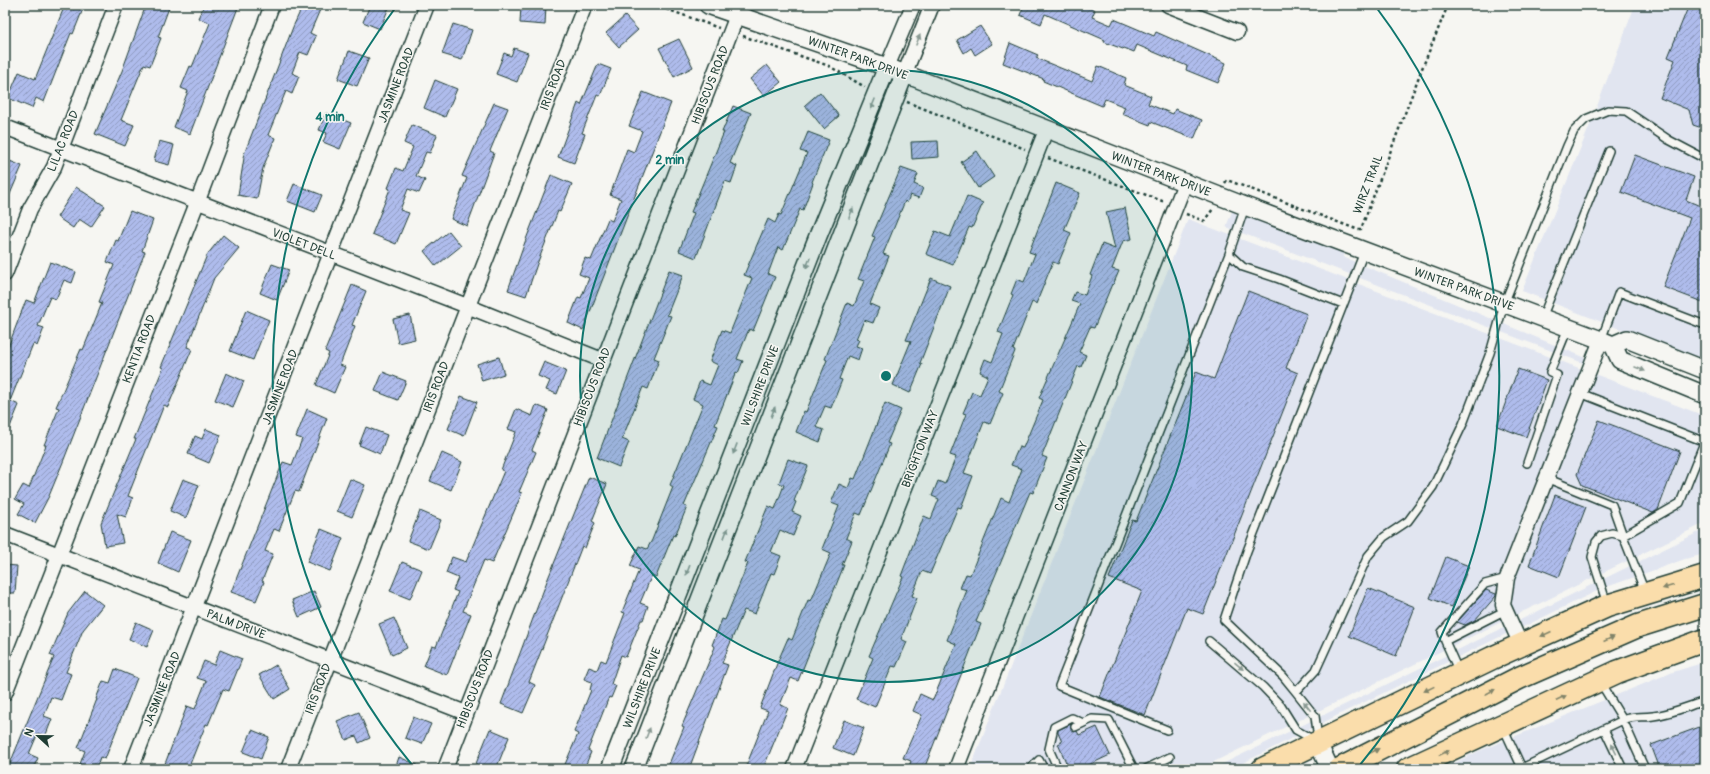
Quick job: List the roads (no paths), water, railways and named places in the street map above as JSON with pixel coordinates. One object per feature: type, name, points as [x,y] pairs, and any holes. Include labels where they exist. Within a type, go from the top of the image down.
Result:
[{"type":"main road","points":[[1263,769],[1521,645],[1607,606],[1704,576]]},
{"type":"main road","points":[[1340,769],[1519,678],[1638,626],[1705,605]]},
{"type":"main road","points":[[1408,769],[1617,672],[1705,640]]},
{"type":"street","name":"LILAC ROAD","points":[[5,274],[30,209],[54,167],[116,5]]},
{"type":"street","name":"KENTIA ROAD","points":[[5,693],[197,203],[272,5]]},
{"type":"street","name":"JASMINE ROAD","points":[[131,769],[427,5]]},
{"type":"street","name":"IRIS ROAD","points":[[288,769],[584,5]]},
{"type":"street","name":"WINTER PARK DRIVE","points":[[708,5],[739,10],[1364,252],[1607,342]]},
{"type":"street","name":"WILSHIRE DRIVE","points":[[610,769],[818,236],[913,5]]},
{"type":"street","name":"WILSHIRE DRIVE","points":[[634,769],[932,5]]},
{"type":"street","points":[[1168,5],[1237,32]]},
{"type":"street","name":"HIBISCUS ROAD","points":[[445,769],[602,360],[739,10]]},
{"type":"street","name":"VIOLET DELL","points":[[5,127],[331,255],[468,306],[602,360]]},
{"type":"street","name":"BRIGHTON WAY","points":[[794,769],[1046,130]]},
{"type":"street","name":"CANNON WAY","points":[[956,769],[1185,183]]},
{"type":"street","points":[[818,236],[839,242]]},
{"type":"street","points":[[1607,342],[1627,339],[1705,370]]},
{"type":"street","points":[[1521,645],[1503,605],[1507,578],[1580,393],[1607,342]]},
{"type":"street","points":[[1607,342],[1620,360],[1705,395]]},
{"type":"street","points":[[718,493],[739,500]]},
{"type":"street","name":"PALM DRIVE","points":[[5,534],[466,713]]},
{"type":"street","points":[[1318,743],[1330,769]]},
{"type":"lane","points":[[1296,692],[1316,670],[1368,556],[1384,537],[1408,521],[1433,487],[1463,424],[1490,353],[1504,304],[1566,146],[1574,131],[1586,119],[1608,110],[1626,110],[1669,140],[1705,159]]},
{"type":"lane","points":[[1542,318],[1609,152]]},
{"type":"lane","points":[[1167,730],[1059,686],[1229,254],[1245,206]]},
{"type":"lane","points":[[1318,743],[1315,716],[1283,676],[1224,620],[1247,551],[1364,252]]},
{"type":"lane","points":[[1229,254],[1243,267],[1343,304]]},
{"type":"lane","points":[[1607,342],[1619,292],[1705,325]]},
{"type":"lane","points":[[1527,463],[1557,375],[1550,372],[1568,328]]},
{"type":"lane","points":[[1580,393],[1705,441],[1680,502],[1623,536],[1612,534],[1600,536],[1596,542],[1592,557],[1607,606]]},
{"type":"lane","points":[[1546,478],[1612,505],[1646,594]]},
{"type":"lane","points":[[1460,674],[1442,632],[1485,584],[1507,578]]},
{"type":"lane","points":[[1445,641],[1506,610]]},
{"type":"lane","points":[[1209,641],[1263,687],[1281,706],[1296,730],[1318,743]]},
{"type":"lane","points":[[1599,680],[1623,720],[1645,769]]},
{"type":"lane","points":[[1502,725],[1522,768],[1632,716],[1645,717],[1659,715],[1705,701]]},
{"type":"lane","points":[[1112,708],[1109,720],[1134,769]]},
{"type":"lane","points":[[1058,769],[1049,749],[1054,727],[1072,718],[1083,723]]},
{"type":"lane","points":[[1075,727],[1092,719],[1109,720]]},
{"type":"lane","points":[[1604,729],[1623,769]]},
{"type":"lane","points":[[1051,739],[1059,736]]},
{"type":"lane","points":[[1146,769],[1170,757]]},
{"type":"lane","points":[[1030,769],[1039,760],[1044,769]]}]
